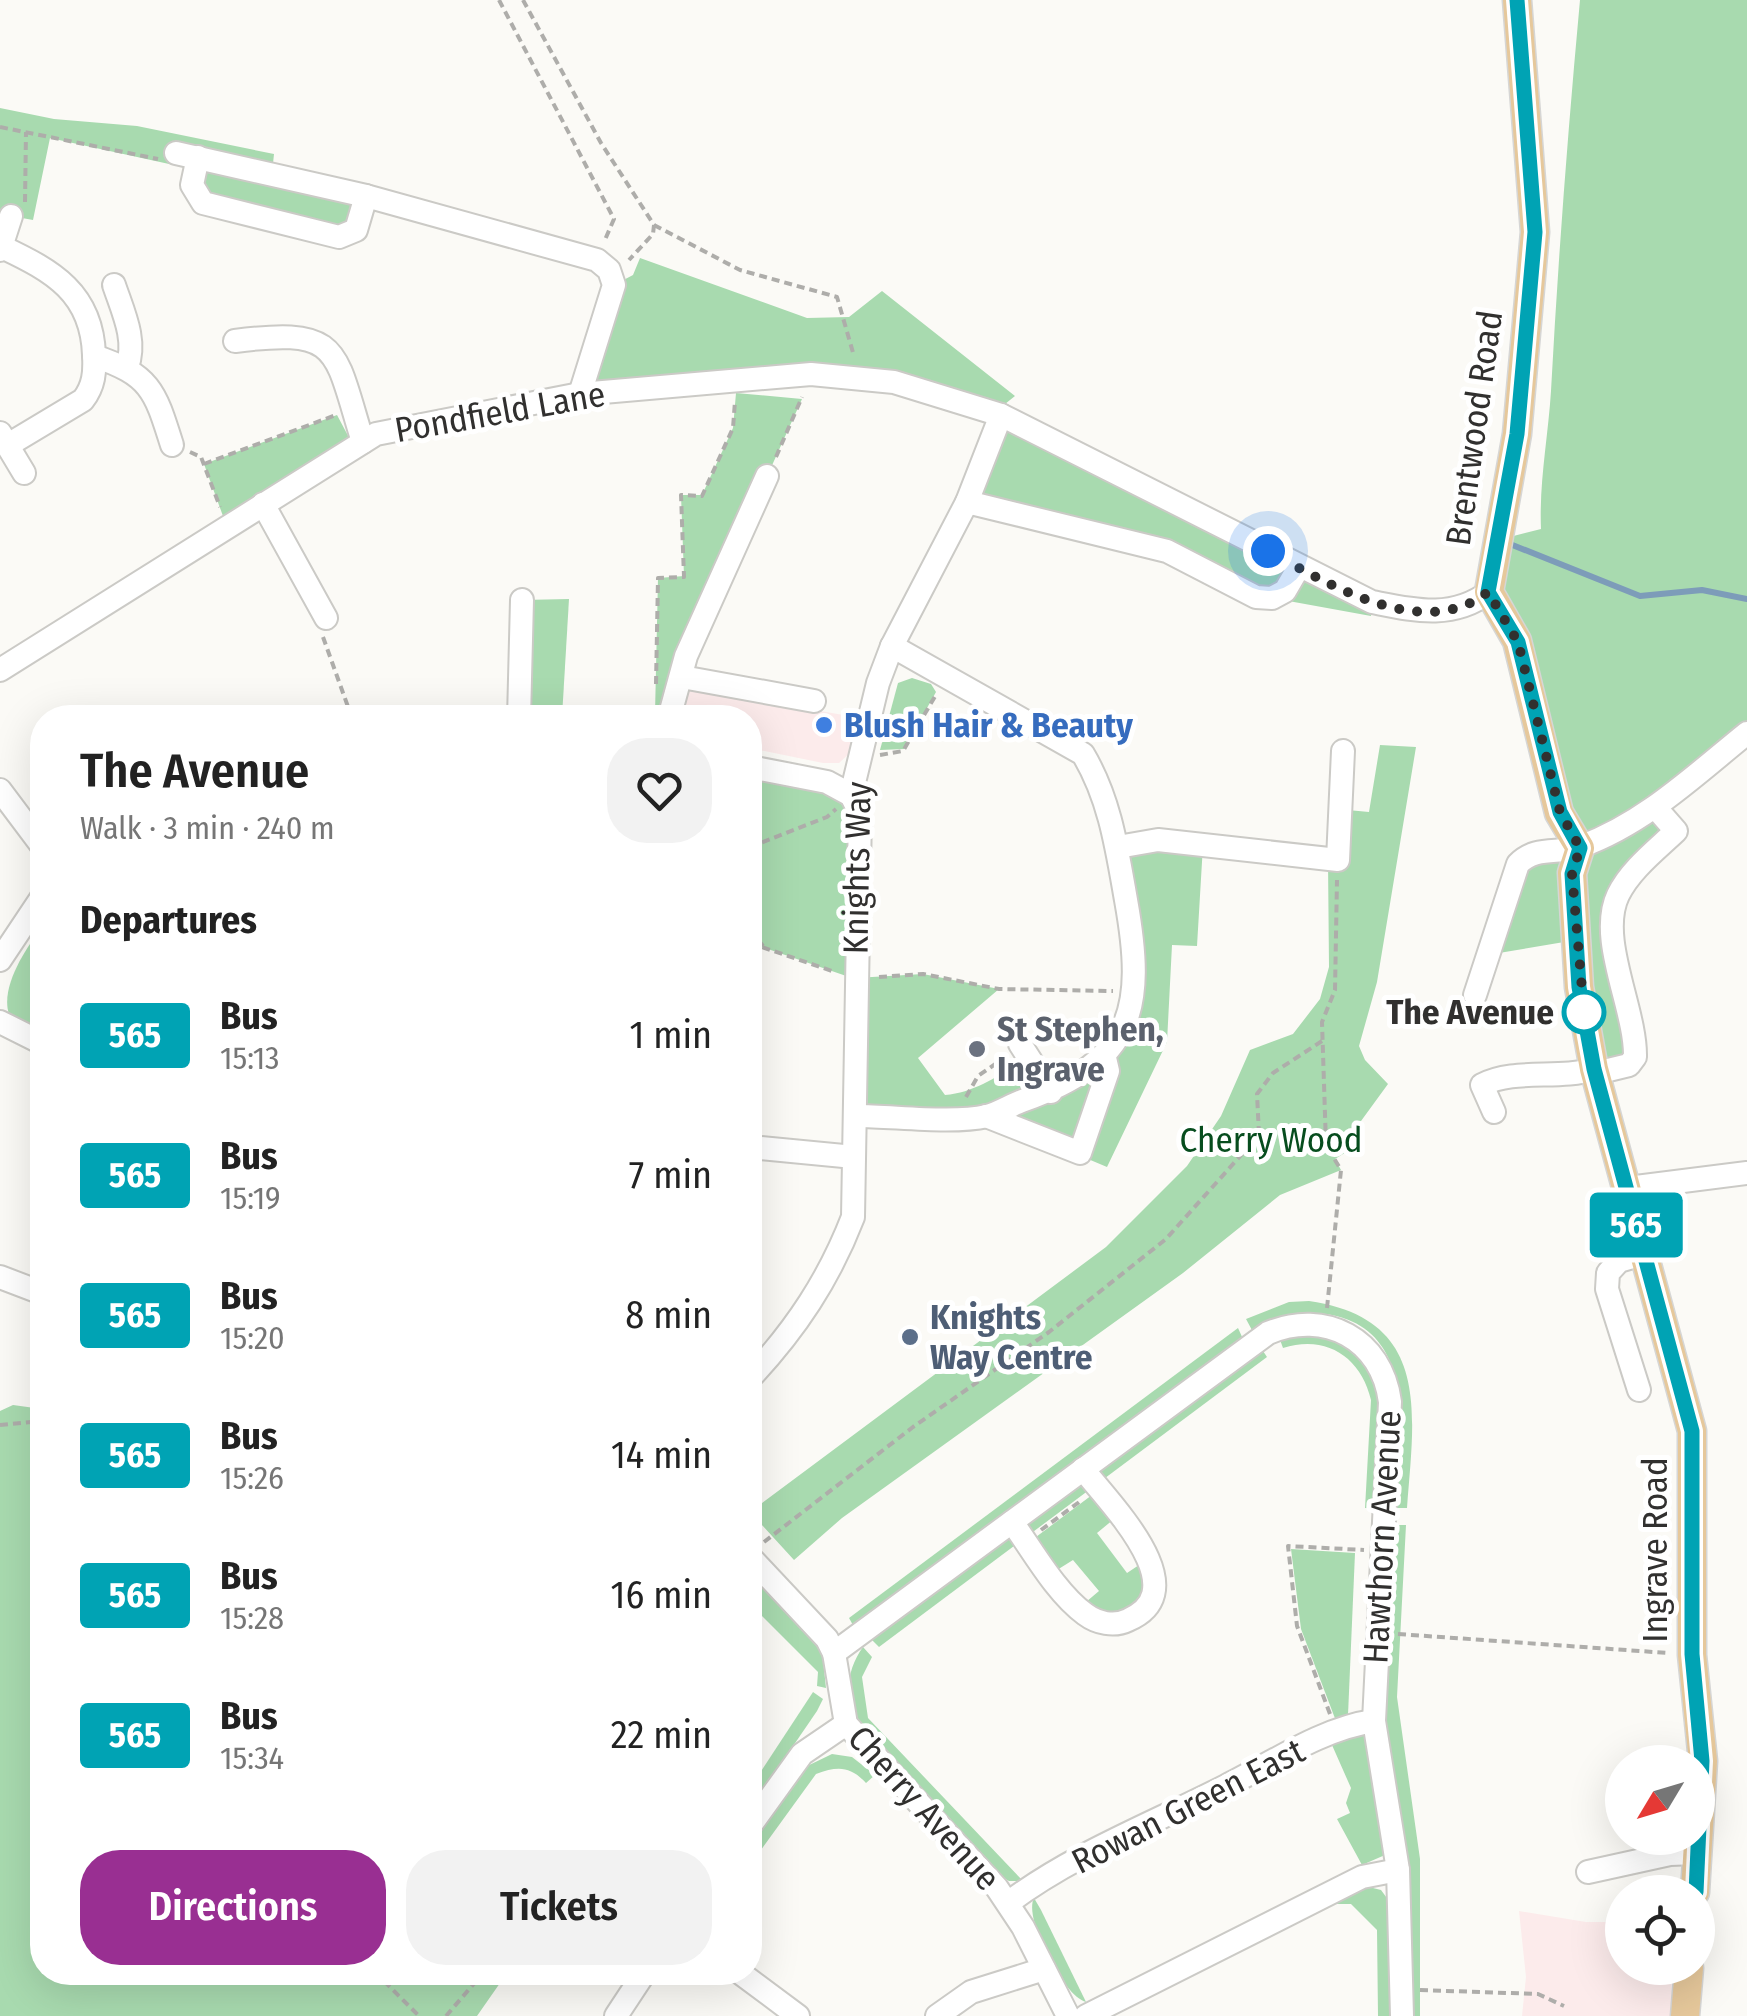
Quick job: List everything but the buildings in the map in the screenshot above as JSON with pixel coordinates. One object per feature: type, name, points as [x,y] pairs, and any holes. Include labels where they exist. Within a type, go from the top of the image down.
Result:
[{"type":"main road","name":"Brentwood Road","points":[[1518,0],[1535,232],[1517,434],[1488,592],[1518,642],[1560,812],[1580,848]]},
{"type":"main road","name":"Ingrave Road","points":[[1580,848],[1572,874],[1579,987],[1595,1071],[1692,1431],[1692,1654],[1701,1745]]},
{"type":"main road","points":[[1685,2016],[1688,1985]]},
{"type":"street","points":[[366,196],[356,230],[339,237],[203,203],[192,185],[187,155],[366,196],[611,271],[614,285],[580,394]]},
{"type":"street","points":[[11,216],[1,248],[50,273],[75,294],[86,309],[94,356],[92,388],[84,400],[4,439],[24,473]]},
{"type":"street","points":[[114,285],[129,333],[132,354],[127,368]]},
{"type":"street","points":[[235,341],[280,335],[328,346],[363,442]]},
{"type":"street","points":[[94,356],[146,380],[158,399],[172,445]]},
{"type":"street","name":"Pondfield Lane","points":[[0,670],[363,442],[410,425],[580,394],[811,374],[894,382],[1000,415],[1147,485],[1298,567],[1372,602],[1426,612],[1461,608],[1488,592]]},
{"type":"street","name":"Knights Way","points":[[762,1365],[834,1267],[853,1217],[860,813],[851,795],[860,757],[892,646],[968,502],[1000,415]]},
{"type":"street","points":[[673,705],[686,656],[767,476]]},
{"type":"street","points":[[968,502],[1167,552],[1256,597],[1272,598],[1286,591],[1298,567]]},
{"type":"street","points":[[263,504],[326,618]]},
{"type":"street","points":[[519,705],[522,600]]},
{"type":"street","points":[[857,1116],[974,1116],[1051,1092],[1105,1058],[1121,1038],[1136,958],[1118,848],[1098,779],[1083,754],[892,646]]},
{"type":"street","points":[[682,677],[814,701]]},
{"type":"street","points":[[1476,995],[1518,864],[1528,854],[1580,848],[1655,807],[1747,733]]},
{"type":"street","points":[[1118,848],[1158,840],[1338,860],[1337,809],[1343,751]]},
{"type":"street","points":[[762,769],[827,782],[851,795]]},
{"type":"street","points":[[0,790],[30,830]]},
{"type":"street","points":[[1494,1112],[1482,1085],[1494,1078],[1568,1078],[1628,1066],[1635,1057],[1610,922],[1618,896],[1633,873],[1676,831],[1655,807]]},
{"type":"street","points":[[0,960],[30,915]]},
{"type":"street","points":[[0,1022],[30,1037]]},
{"type":"street","points":[[1020,1044],[1051,1092]]},
{"type":"street","points":[[974,1116],[1080,1153],[1108,1071],[1105,1058]]},
{"type":"street","points":[[762,1148],[854,1157]]},
{"type":"street","points":[[1628,1188],[1747,1172]]},
{"type":"street","points":[[1639,1390],[1607,1289],[1608,1273],[1620,1261],[1643,1254]]},
{"type":"street","points":[[0,1277],[30,1288]]},
{"type":"street","points":[[834,1653],[1019,1532],[1083,1469],[1268,1333],[1295,1323],[1325,1325]]},
{"type":"street","name":"Hawthorn Avenue","points":[[1325,1325],[1367,1349],[1388,1389],[1374,1721],[1398,1870],[1402,2016]]},
{"type":"street","points":[[1019,1532],[1088,1617],[1110,1624],[1144,1612],[1154,1598],[1155,1572],[1083,1469]]},
{"type":"street","name":"Cherry Avenue","points":[[762,1568],[816,1624],[834,1653],[846,1724],[1008,1902],[1068,2016]]},
{"type":"street","name":"Rowan Green East","points":[[1008,1902],[1048,1876],[1337,1732],[1374,1721]]},
{"type":"street","points":[[762,1809],[802,1754],[846,1724]]},
{"type":"street","points":[[1588,1872],[1665,1855]]},
{"type":"street","points":[[1086,2016],[1362,1877],[1398,1870]]},
{"type":"street","points":[[937,2016],[972,1992],[1044,1969]]},
{"type":"street","points":[[616,2016],[636,1985]]},
{"type":"street","points":[[756,1985],[798,2016]]},
{"type":"path","points":[[499,0],[614,219],[611,271]]},
{"type":"path","points":[[523,0],[601,143],[654,225],[740,270],[838,298],[854,344],[856,378]]},
{"type":"path","points":[[0,127],[173,162],[187,155]]},
{"type":"path","points":[[11,216],[24,210],[26,132]]},
{"type":"path","points":[[611,271],[646,244],[654,225]]},
{"type":"path","points":[[767,476],[811,374]]},
{"type":"path","points":[[655,705],[658,578],[684,576],[681,495],[702,496],[733,428],[736,379]]},
{"type":"path","points":[[204,464],[352,409]]},
{"type":"path","points":[[172,445],[201,456],[227,527]]},
{"type":"path","points":[[326,618],[320,630],[347,705]]},
{"type":"path","points":[[860,757],[903,751],[946,676]]},
{"type":"path","points":[[762,842],[828,817],[851,795]]},
{"type":"path","points":[[1325,1325],[1341,1170],[1326,1145],[1322,1041],[1322,1022],[1335,990],[1338,860]]},
{"type":"path","points":[[762,945],[855,978],[923,974],[999,989],[1131,992]]},
{"type":"path","points":[[762,1546],[913,1427],[1049,1332],[1166,1239],[1259,1136],[1256,1094],[1273,1072],[1322,1041]]},
{"type":"path","points":[[974,1116],[967,1093],[978,1076],[1020,1044]]},
{"type":"path","points":[[1259,1136],[1326,1145]]},
{"type":"path","points":[[0,1426],[30,1422]]},
{"type":"path","points":[[1019,1532],[1098,1489]]},
{"type":"path","points":[[1337,1732],[1297,1626],[1288,1546],[1384,1550]]},
{"type":"path","points":[[1379,1635],[1692,1654]]},
{"type":"path","points":[[388,1985],[419,2016]]},
{"type":"path","points":[[446,2016],[473,1985]]},
{"type":"path","points":[[1401,1990],[1538,1994],[1564,2006]]},
{"type":"shaded area","points":[[695,689],[849,716],[855,731],[852,751],[839,763],[823,763],[762,750],[762,705],[682,705],[685,694]]},
{"type":"shaded area","points":[[1519,1911],[1605,1922],[1605,1985],[1672,1985],[1671,2016],[1522,2016],[1526,1977]]},
{"type":"green space","points":[[1580,0],[1747,0],[1747,727],[1656,807],[1676,831],[1618,896],[1635,1057],[1596,1073],[1576,940],[1487,955],[1518,864],[1578,848],[1505,621],[1498,540],[1541,529]]},
{"type":"green space","points":[[0,108],[54,119],[137,126],[274,154],[272,173],[366,196],[356,230],[203,203],[192,169],[50,138],[33,220],[11,216],[0,250]]},
{"type":"green space","points":[[640,258],[807,318],[849,317],[882,291],[1015,396],[995,412],[894,382],[580,394],[614,285],[633,275]]},
{"type":"green space","points":[[736,393],[802,399],[686,656],[672,705],[655,705],[658,578],[684,576],[681,495],[702,495],[733,428]]},
{"type":"green space","points":[[337,415],[354,447],[227,527],[204,464]]},
{"type":"green space","points":[[1001,415],[1372,602],[1371,616],[1272,598],[1214,575],[967,502]]},
{"type":"green space","points":[[569,599],[563,705],[519,705],[522,600]]},
{"type":"green space","points":[[912,678],[931,684],[936,692],[904,749],[880,750],[898,683]]},
{"type":"green space","name":"Cherry Wood","points":[[1380,745],[1416,747],[1377,982],[1359,1046],[1365,1060],[1388,1084],[1353,1132],[1359,1144],[1335,1159],[1341,1170],[1280,1195],[1183,1273],[842,1518],[794,1560],[762,1525],[762,1503],[1106,1247],[1187,1166],[1221,1116],[1250,1050],[1293,1034],[1320,999],[1329,967],[1328,861],[1337,809],[1369,812]]},
{"type":"green space","points":[[762,770],[851,795],[855,978],[923,974],[999,989],[918,1058],[945,1095],[978,1086],[1030,1058],[1051,1091],[1073,1080],[1128,1013],[1118,847],[1203,845],[1197,946],[1172,945],[1167,1042],[1107,1167],[986,1116],[857,1116],[855,979],[762,947]]},
{"type":"green space","points":[[29,946],[30,1024],[9,1014],[7,1003],[11,980]]},
{"type":"green space","points":[[1309,1301],[1349,1311],[1377,1328],[1396,1349],[1407,1376],[1412,1406],[1407,1508],[1397,1508],[1401,1451],[1398,1391],[1391,1364],[1378,1341],[1356,1324],[1326,1314],[1288,1316],[1253,1332],[1246,1319],[1289,1302]]},
{"type":"green space","points":[[1238,1328],[1243,1339],[854,1627],[849,1618]]},
{"type":"green space","points":[[1301,1331],[1348,1344],[1380,1384],[1378,1509],[1365,1508],[1371,1400],[1366,1385],[1350,1361],[1327,1347],[1299,1344],[1283,1348],[1279,1337]]},
{"type":"green space","points":[[1261,1348],[1267,1357],[879,1647],[871,1639]]},
{"type":"green space","points":[[13,1405],[30,1407],[30,1985],[499,1985],[477,2016],[0,2016],[0,1411]]},
{"type":"green space","points":[[1092,1495],[1114,1519],[1097,1533],[1127,1573],[1142,1563],[1143,1598],[1127,1611],[1104,1614],[1086,1602],[1099,1591],[1073,1560],[1057,1570],[1036,1537]]},
{"type":"green space","points":[[1394,1525],[1406,1525],[1397,1697],[1420,1859],[1420,2016],[1408,2016],[1385,1714]]},
{"type":"green space","points":[[1291,1549],[1355,1553],[1348,1715],[1336,1721],[1301,1629]]},
{"type":"green space","points":[[762,1582],[822,1650],[826,1688],[817,1686],[818,1672],[762,1616]]},
{"type":"green space","points":[[863,1647],[872,1657],[862,1677],[868,1718],[1023,1881],[1009,1881],[993,1872],[896,1773],[863,1732],[850,1706],[849,1688],[851,1671]]},
{"type":"green space","points":[[813,1692],[823,1699],[762,1791],[762,1770]]},
{"type":"green space","points":[[1361,1733],[1370,1738],[1385,1855],[1362,1865],[1337,1819],[1350,1813],[1346,1803],[1351,1788],[1332,1745]]},
{"type":"green space","points":[[832,1754],[852,1757],[875,1775],[866,1783],[843,1769],[816,1774],[762,1848],[762,1825],[801,1769]]},
{"type":"green space","points":[[1365,1886],[1381,1890],[1392,1905],[1390,2016],[1378,2016],[1377,1930],[1351,1904],[1329,1904]]},
{"type":"green space","points":[[1034,1898],[1086,2002],[1067,1986],[1047,1955],[1034,1922]]},
{"type":"waterway","points":[[1505,542],[1640,596],[1702,590],[1747,599]]},
{"type":"bus line","name":"565","points":[[1517,0],[1535,232],[1517,434],[1488,592],[1518,642],[1560,812],[1580,848],[1572,874],[1579,987],[1594,1069],[1692,1431],[1692,1654],[1702,1761],[1697,1875]]},
{"type":"place","name":"Blush Hair & Beauty","points":[[824,725]]},
{"type":"place","name":"The Avenue","points":[[1584,1012]]},
{"type":"place","name":"St Stephen, Ingrave","points":[[977,1049]]},
{"type":"place","name":"Knights Way Centre","points":[[910,1337]]},
{"type":"route","points":[[1268,551],[1372,602],[1426,612],[1461,608],[1488,592],[1518,642],[1560,812],[1580,848],[1572,874],[1584,1012]]}]
